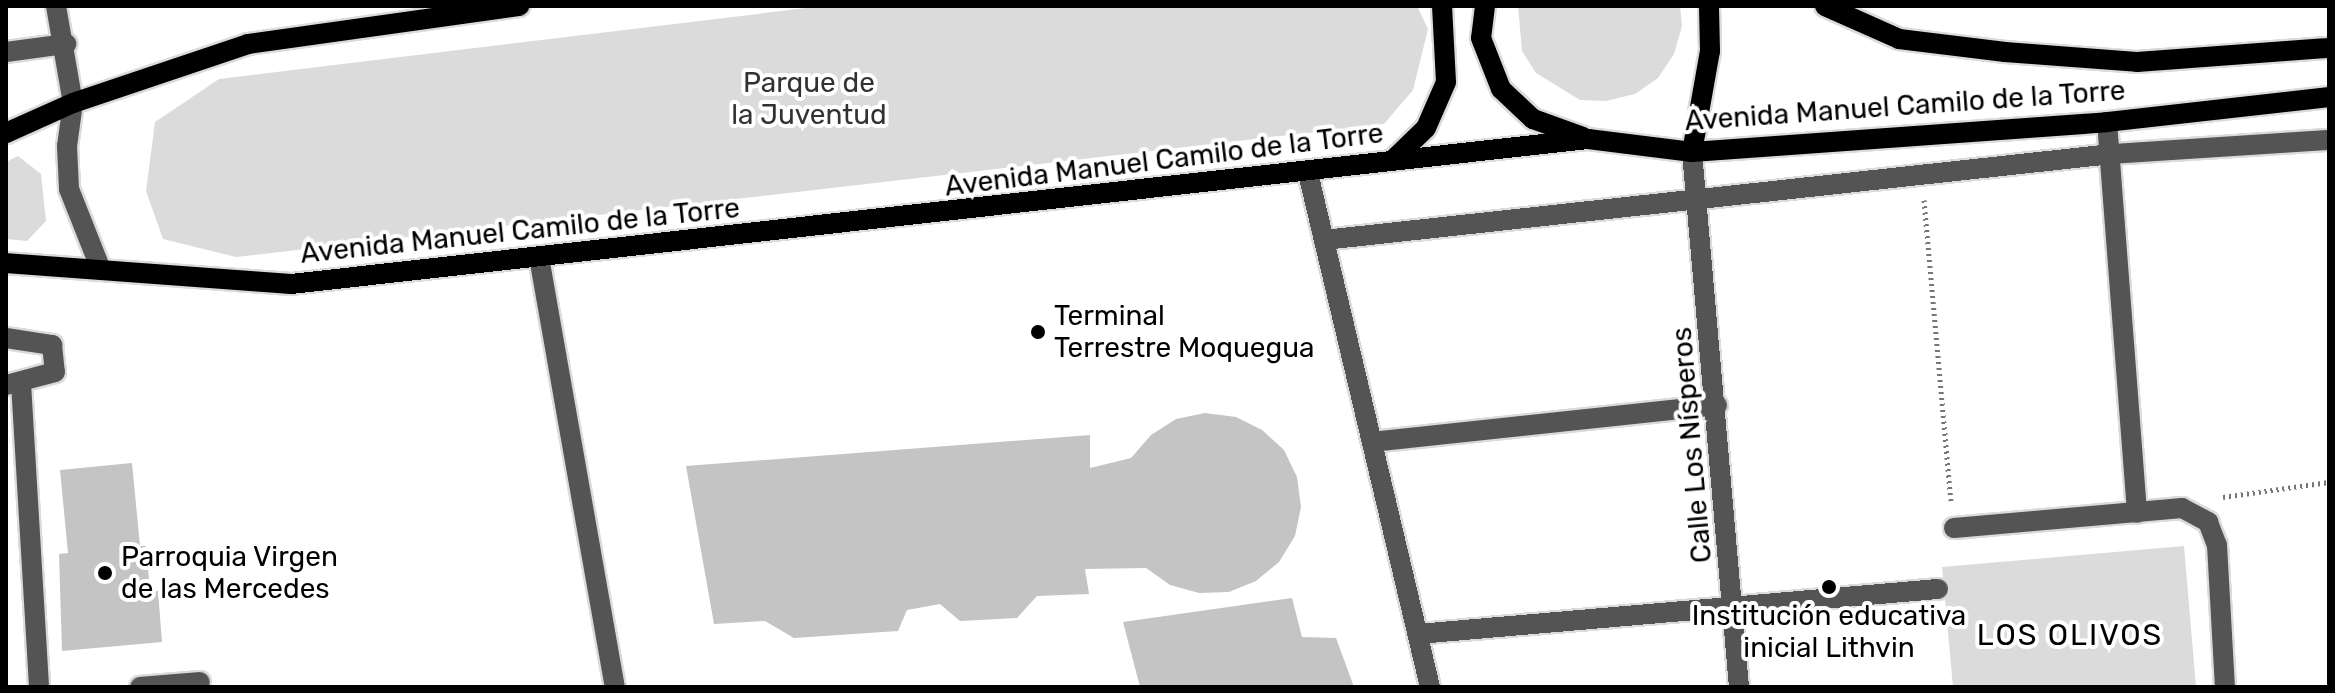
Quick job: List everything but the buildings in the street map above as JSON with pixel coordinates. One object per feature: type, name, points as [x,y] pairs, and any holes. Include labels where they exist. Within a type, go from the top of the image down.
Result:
[{"type":"main road","points":[[6,133],[73,103],[248,44],[519,6]]},
{"type":"main road","points":[[1392,161],[1426,128],[1446,82],[1442,6]]},
{"type":"main road","points":[[1485,6],[1481,38],[1501,89],[1533,119],[1588,139]]},
{"type":"main road","points":[[1692,152],[1710,51],[1709,6]]},
{"type":"main road","name":"Avenida Manuel Camilo de la Torre","points":[[1825,6],[1899,39],[2005,52],[2137,62],[2329,48]]},
{"type":"main road","name":"Avenida Manuel Camilo de la Torre","points":[[6,263],[291,284],[1308,173],[1588,139],[1692,152],[2107,122],[2329,97]]},
{"type":"street","points":[[56,6],[66,44],[73,103],[67,146],[69,189],[101,270]]},
{"type":"street","points":[[6,52],[66,44]]},
{"type":"street","points":[[2107,122],[2112,154],[2137,513]]},
{"type":"street","points":[[1324,240],[2112,154],[2329,140]]},
{"type":"street","name":"Calle Los Nísperos","points":[[1692,152],[1699,199],[1739,687]]},
{"type":"street","points":[[1308,173],[1430,687]]},
{"type":"street","points":[[539,257],[615,687]]},
{"type":"street","points":[[6,338],[52,345],[55,372],[14,384],[39,687]]},
{"type":"street","points":[[1372,442],[1717,405]]},
{"type":"street","points":[[1954,528],[2182,508],[2208,522],[2217,545],[2225,687]]},
{"type":"street","points":[[1418,634],[1734,603],[1938,589]]},
{"type":"street","points":[[140,687],[200,682]]},
{"type":"path","points":[[1921,176],[1954,528]]},
{"type":"path","points":[[2208,522],[2222,498],[2329,482]]},
{"type":"green space","name":"Parque de la Juventud","points":[[823,6],[1417,6],[1428,29],[1413,90],[1384,124],[236,257],[163,239],[146,191],[155,122],[219,79]]},
{"type":"green space","points":[[1518,6],[1680,6],[1682,26],[1674,54],[1658,78],[1635,94],[1606,101],[1580,100],[1536,73],[1522,51]]},
{"type":"green space","points":[[18,156],[41,174],[46,221],[27,241],[6,239],[6,162]]},
{"type":"green space","points":[[2184,546],[2196,687],[1953,687],[1942,567]]},
{"type":"place","name":"Terminal Terrestre Moquegua","points":[[1038,332]]},
{"type":"place","name":"Parroquia Virgen de las Mercedes","points":[[105,573]]},
{"type":"place","name":"Institución educativa inicial Lithvin","points":[[1829,587]]},
{"type":"district","name":"LOS OLIVOS","points":[[2070,635]]}]
